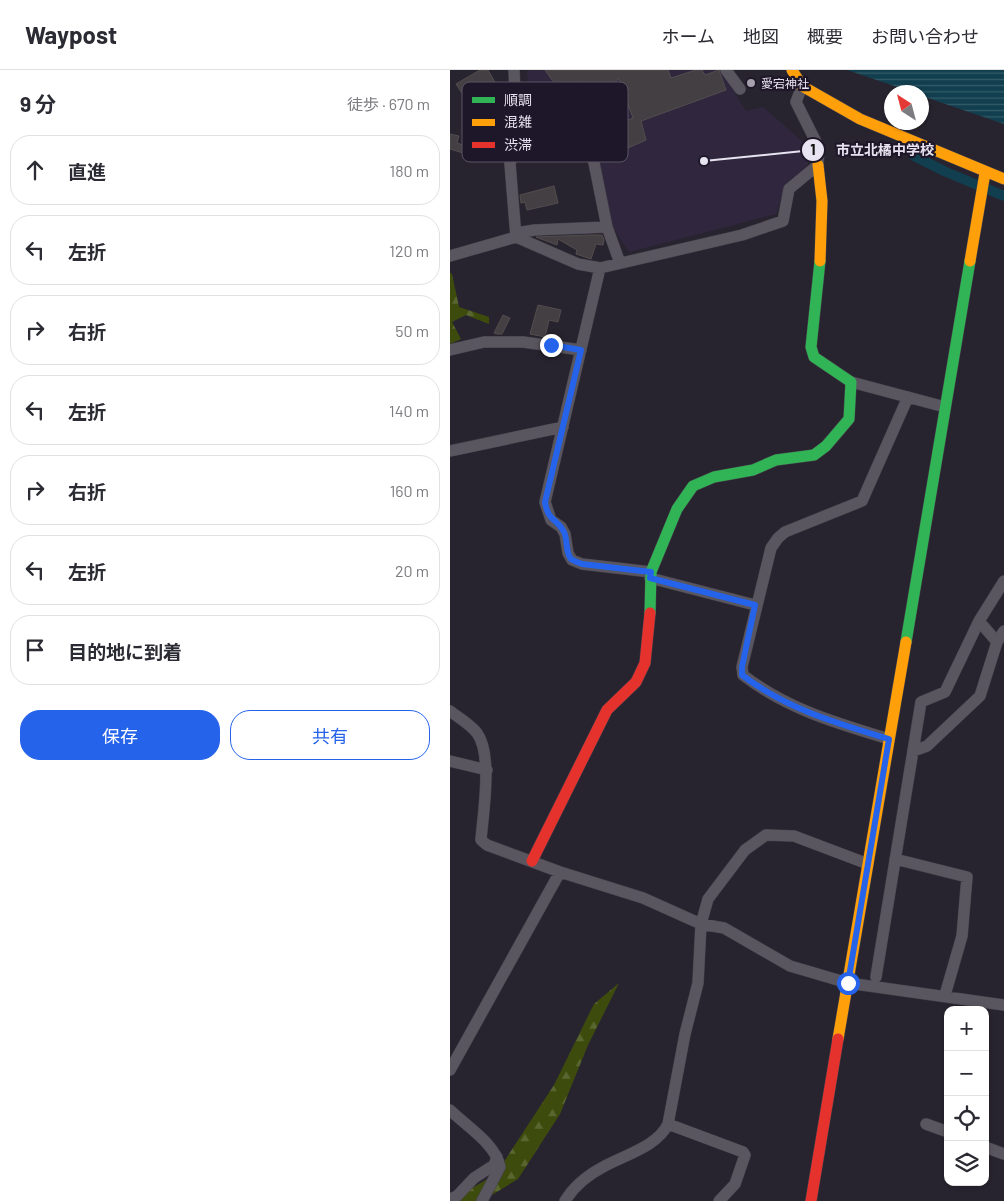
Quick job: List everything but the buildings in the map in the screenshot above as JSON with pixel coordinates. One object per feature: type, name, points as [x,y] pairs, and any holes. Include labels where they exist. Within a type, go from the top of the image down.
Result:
[{"type":"street","points":[[726,70],[740,89]]},
{"type":"street","points":[[792,70],[802,86],[860,118],[1004,180]]},
{"type":"street","points":[[802,86],[796,102],[820,148],[818,165],[822,201],[820,281],[814,310],[812,347],[814,357],[851,382],[945,407]]},
{"type":"street","points":[[511,162],[516,235]]},
{"type":"street","points":[[594,162],[607,227],[620,263]]},
{"type":"street","points":[[516,235],[578,264],[600,268],[646,259],[742,235],[783,221],[789,190],[818,165]]},
{"type":"street","points":[[811,1201],[985,172]]},
{"type":"street","points":[[450,256],[536,230],[607,227]]},
{"type":"street","points":[[600,268],[545,502],[546,511],[552,520],[561,526],[565,534],[568,553],[572,560],[582,564],[651,575],[755,605]]},
{"type":"street","points":[[450,350],[484,342],[542,344],[581,350]]},
{"type":"street","points":[[532,861],[607,710],[636,682],[645,663],[650,614],[651,575],[677,509],[693,486],[714,477],[753,470],[776,460],[814,454],[826,446],[849,419],[851,382]]},
{"type":"street","points":[[889,739],[822,719],[766,693],[742,675],[742,667],[755,605],[771,548],[785,532],[862,501],[908,398]]},
{"type":"street","points":[[450,451],[563,427]]},
{"type":"street","points":[[876,977],[921,702],[945,692],[979,622],[1004,581]]},
{"type":"street","points":[[979,622],[997,642]]},
{"type":"street","points":[[913,751],[927,746],[980,696],[997,642],[1004,631]]},
{"type":"street","points":[[450,711],[478,734],[487,770],[481,840],[487,845],[560,872],[650,900],[701,924],[732,932],[790,966],[848,983],[944,995],[1004,1005]]},
{"type":"street","points":[[450,761],[487,770]]},
{"type":"street","points":[[565,1201],[590,1175],[658,1138],[668,1124],[685,1034],[698,983],[701,924],[708,899],[745,850],[766,835],[794,836],[868,864]]},
{"type":"street","points":[[895,859],[967,877],[962,936],[944,995]]},
{"type":"street","points":[[450,1070],[560,872]]},
{"type":"street","points":[[450,1110],[497,1157],[500,1167],[482,1201]]},
{"type":"street","points":[[668,1124],[743,1152],[745,1155],[735,1184],[719,1201]]},
{"type":"street","points":[[926,1124],[944,1131]]},
{"type":"street","points":[[989,1148],[1004,1154]]},
{"type":"street","points":[[450,1199],[457,1196],[474,1178],[494,1165],[497,1157]]},
{"type":"shaded area","points":[[527,70],[721,70],[746,111],[763,107],[804,143],[812,157],[804,170],[785,185],[776,214],[629,252],[612,226],[597,162],[628,162],[628,82],[528,82]]},
{"type":"green space","points":[[450,273],[452,274],[459,307],[489,317],[489,324],[466,315],[452,322],[461,339],[450,344]]},
{"type":"green space","points":[[619,983],[588,1045],[560,1114],[518,1179],[482,1201],[450,1201],[496,1174],[554,1085],[594,1004]]},
{"type":"water","points":[[847,70],[1004,70],[1004,124],[929,98],[929,85],[891,85]]},
{"type":"waterway","points":[[914,156],[946,172],[1004,196]]},
{"type":"traffic: fast","points":[[650,613],[651,572],[677,509],[693,486],[714,477],[753,470],[776,460],[814,455],[826,446],[849,419],[851,382],[814,357],[811,347],[820,261]]},
{"type":"traffic: fast","points":[[906,642],[970,261]]},
{"type":"traffic: slow","points":[[792,70],[802,86],[860,119],[1004,179]]},
{"type":"traffic: slow","points":[[818,165],[822,201],[820,261]]},
{"type":"traffic: slow","points":[[970,261],[985,173]]},
{"type":"traffic: slow","points":[[838,1039],[906,642]]},
{"type":"traffic: jam","points":[[532,861],[607,710],[636,682],[645,663],[650,613]]},
{"type":"traffic: jam","points":[[811,1201],[838,1039]]},
{"type":"place","name":"愛宕神社","points":[[751,83]]},
{"type":"place","name":"市立北橘中学校","points":[[704,161]]},
{"type":"route","points":[[551,345],[581,350],[545,502],[546,511],[552,520],[561,526],[565,534],[568,553],[572,560],[582,564],[651,572],[650,578],[755,605],[742,675],[766,693],[822,719],[889,739],[848,983]]}]
